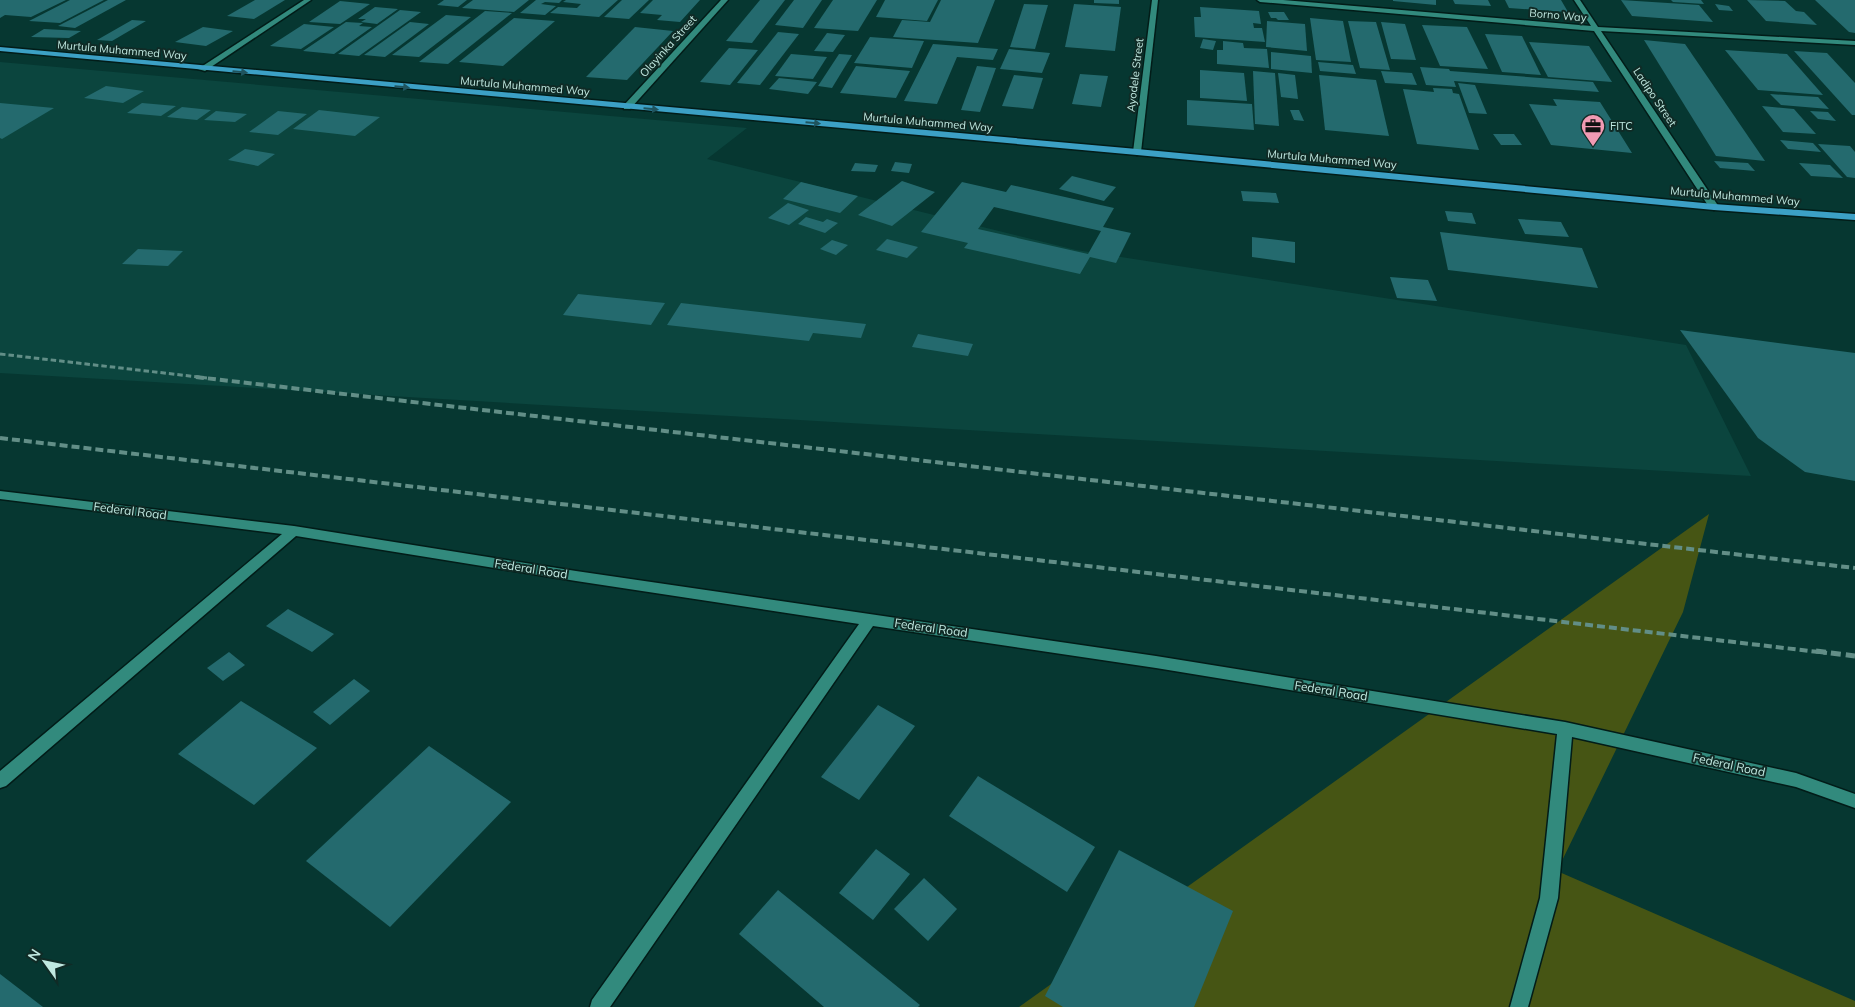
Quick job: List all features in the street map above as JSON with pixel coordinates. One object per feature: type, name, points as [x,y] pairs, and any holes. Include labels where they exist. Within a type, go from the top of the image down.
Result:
[{"type":"main road","name":"Murtula Muhammed Way","points":[[0,50],[1137,152],[1714,207],[1855,216]]},
{"type":"street","points":[[202,69],[308,0]]},
{"type":"street","name":"Olayinka Street","points":[[627,107],[725,0]]},
{"type":"street","name":"Ayodele Street","points":[[1137,152],[1155,0]]},
{"type":"street","name":"Borno Way","points":[[1260,0],[1596,29],[1855,43]]},
{"type":"street","name":"Ladipo Street","points":[[1577,0],[1714,207]]},
{"type":"street","name":"Federal Road","points":[[0,495],[294,531],[566,574],[1156,662],[1565,729],[1796,780],[1855,801]]},
{"type":"street","points":[[0,781],[294,531]]},
{"type":"street","points":[[599,1007],[870,619]]},
{"type":"street","points":[[1519,1007],[1549,898],[1565,729]]},
{"type":"shaded area","points":[[0,62],[747,128],[707,159],[1076,250],[1686,345],[1751,476],[0,373]]},
{"type":"green space","points":[[1709,514],[1683,612],[1557,871],[1855,1001],[1855,1007],[1019,1007]]},
{"type":"building","points":[[0,0],[66,0],[31,17],[5,15],[0,18]]},
{"type":"building","points":[[70,0],[104,0],[60,23],[29,21]]},
{"type":"building","points":[[108,0],[126,0],[75,28],[58,26]]},
{"type":"building","points":[[255,0],[285,0],[254,19],[227,16]]},
{"type":"building","points":[[444,0],[467,0],[458,7],[437,5]]},
{"type":"building","points":[[473,0],[529,0],[514,12],[462,8]]},
{"type":"building","points":[[536,0],[562,0],[559,3],[545,2],[541,4],[556,6],[545,15],[520,13]]},
{"type":"building","points":[[566,0],[618,0],[599,17],[550,13],[558,7],[577,8],[581,4],[563,2]]},
{"type":"building","points":[[622,0],[649,0],[629,19],[604,17]]},
{"type":"building","points":[[653,0],[700,0],[680,22],[657,20],[662,15],[640,13]]},
{"type":"building","points":[[760,0],[785,0],[752,43],[726,41]]},
{"type":"building","points":[[794,0],[822,0],[803,28],[775,25]]},
{"type":"building","points":[[833,0],[877,0],[858,31],[814,28]]},
{"type":"building","points":[[885,0],[938,0],[927,21],[876,17]]},
{"type":"building","points":[[941,0],[995,0],[978,43],[893,37],[902,20],[930,22]]},
{"type":"building","points":[[1094,0],[1119,0],[1119,4],[1094,3]]},
{"type":"building","points":[[1436,0],[1436,5],[1393,1]]},
{"type":"building","points":[[1453,0],[1488,0],[1491,6],[1455,4]]},
{"type":"building","points":[[1505,0],[1561,0],[1568,12],[1509,8]]},
{"type":"building","points":[[1621,0],[1699,5],[1713,22],[1632,16]]},
{"type":"building","points":[[1671,0],[1701,0],[1704,4],[1673,2]]},
{"type":"building","points":[[1747,0],[1785,1],[1796,11],[1804,12],[1817,25],[1766,21]]},
{"type":"building","points":[[1815,0],[1855,0],[1855,33],[1849,32]]},
{"type":"building","points":[[340,1],[370,4],[340,24],[309,22]]},
{"type":"building","points":[[1024,4],[1048,5],[1035,49],[1010,47]]},
{"type":"building","points":[[1074,4],[1121,7],[1115,51],[1065,47]]},
{"type":"building","points":[[1715,4],[1729,6],[1733,11],[1719,10]]},
{"type":"building","points":[[375,7],[398,9],[377,24],[361,22],[366,19],[358,19]]},
{"type":"building","points":[[1200,7],[1259,11],[1261,24],[1253,23],[1254,28],[1262,28],[1265,42],[1195,37],[1194,17],[1201,17]]},
{"type":"building","points":[[400,10],[421,12],[359,56],[338,54]]},
{"type":"building","points":[[485,11],[512,13],[448,64],[419,62]]},
{"type":"building","points":[[1268,12],[1284,12],[1289,20],[1271,18]]},
{"type":"building","points":[[446,15],[471,17],[419,57],[392,55]]},
{"type":"building","points":[[514,18],[555,21],[503,66],[459,62]]},
{"type":"building","points":[[1310,18],[1343,21],[1351,62],[1316,60]]},
{"type":"building","points":[[132,20],[146,21],[112,41],[97,40]]},
{"type":"building","points":[[1267,21],[1305,24],[1307,51],[1266,47]]},
{"type":"building","points":[[1348,21],[1376,22],[1390,70],[1360,68]]},
{"type":"building","points":[[346,22],[363,23],[359,26],[372,27],[334,54],[303,51]]},
{"type":"building","points":[[410,22],[429,24],[385,57],[364,55]]},
{"type":"building","points":[[1381,22],[1405,24],[1416,60],[1391,59]]},
{"type":"building","points":[[304,24],[334,27],[301,49],[270,46]]},
{"type":"building","points":[[1422,25],[1467,27],[1488,69],[1440,66]]},
{"type":"building","points":[[203,27],[233,31],[206,46],[175,42]]},
{"type":"building","points":[[635,27],[673,31],[627,80],[586,77]]},
{"type":"building","points":[[44,29],[81,31],[69,38],[31,37]]},
{"type":"building","points":[[778,32],[799,34],[760,85],[737,83]]},
{"type":"building","points":[[827,33],[845,35],[833,52],[814,51]]},
{"type":"building","points":[[1485,34],[1522,36],[1541,75],[1502,72]]},
{"type":"building","points":[[870,37],[924,41],[912,68],[854,63]]},
{"type":"building","points":[[1203,39],[1216,41],[1213,50],[1200,48]]},
{"type":"building","points":[[1644,40],[1685,44],[1765,161],[1716,156]]},
{"type":"building","points":[[1223,41],[1243,43],[1244,48],[1267,49],[1269,68],[1217,64],[1217,50],[1223,50]]},
{"type":"building","points":[[1529,42],[1589,46],[1612,82],[1548,77]]},
{"type":"building","points":[[933,44],[998,49],[993,60],[957,57],[937,104],[904,101]]},
{"type":"building","points":[[729,48],[758,50],[730,85],[700,82]]},
{"type":"building","points":[[1009,49],[1050,53],[1042,73],[1000,69]]},
{"type":"building","points":[[1725,50],[1787,54],[1823,95],[1758,90]]},
{"type":"building","points":[[1794,51],[1827,53],[1855,83],[1855,115],[1852,115]]},
{"type":"building","points":[[1271,52],[1311,56],[1312,73],[1271,69]]},
{"type":"building","points":[[791,54],[827,57],[813,79],[775,76]]},
{"type":"building","points":[[839,54],[852,55],[832,88],[818,86]]},
{"type":"building","points":[[1318,62],[1353,65],[1356,74],[1320,71]]},
{"type":"building","points":[[856,66],[910,71],[896,98],[840,93]]},
{"type":"building","points":[[977,66],[996,68],[980,112],[961,110]]},
{"type":"building","points":[[1420,67],[1593,82],[1599,92],[1454,81],[1456,87],[1426,85]]},
{"type":"building","points":[[1200,70],[1244,73],[1247,101],[1200,98]]},
{"type":"building","points":[[1253,71],[1275,73],[1279,126],[1255,124]]},
{"type":"building","points":[[1381,71],[1412,73],[1417,85],[1385,83]]},
{"type":"building","points":[[1278,73],[1295,75],[1298,99],[1281,97]]},
{"type":"building","points":[[1080,74],[1108,76],[1101,107],[1072,104]]},
{"type":"building","points":[[1014,75],[1043,78],[1033,109],[1002,106]]},
{"type":"building","points":[[1319,75],[1376,80],[1389,136],[1325,130]]},
{"type":"building","points":[[779,78],[817,82],[808,94],[769,89]]},
{"type":"building","points":[[1458,83],[1475,85],[1487,114],[1469,113]]},
{"type":"building","points":[[106,86],[144,91],[123,103],[84,98]]},
{"type":"building","points":[[1433,88],[1452,89],[1453,93],[1459,94],[1479,150],[1417,144],[1403,89],[1434,92]]},
{"type":"building","points":[[1770,94],[1818,97],[1829,109],[1781,105]]},
{"type":"building","points":[[1553,99],[1600,102],[1632,153],[1551,145],[1529,104],[1557,106]]},
{"type":"building","points":[[1187,100],[1252,104],[1254,130],[1187,125]]},
{"type":"building","points":[[0,103],[54,108],[2,139],[0,138]]},
{"type":"building","points":[[142,103],[176,106],[161,116],[127,113]]},
{"type":"building","points":[[1762,106],[1794,109],[1816,134],[1783,132]]},
{"type":"building","points":[[182,107],[211,110],[197,120],[167,117]]},
{"type":"building","points":[[319,110],[380,117],[355,136],[293,129]]},
{"type":"building","points":[[1290,110],[1299,110],[1304,121],[1294,120]]},
{"type":"building","points":[[216,111],[247,114],[235,122],[204,120]]},
{"type":"building","points":[[278,111],[307,114],[278,135],[249,132]]},
{"type":"building","points":[[1810,111],[1828,112],[1836,121],[1818,119]]},
{"type":"building","points":[[1493,134],[1514,134],[1522,145],[1501,145]]},
{"type":"building","points":[[1780,140],[1813,143],[1821,152],[1788,149]]},
{"type":"building","points":[[1818,144],[1850,146],[1855,152],[1855,178],[1847,177]]},
{"type":"building","points":[[245,149],[275,154],[258,166],[228,160]]},
{"type":"building","points":[[1714,161],[1748,163],[1755,171],[1720,168]]},
{"type":"building","points":[[895,162],[912,164],[909,173],[891,171]]},
{"type":"building","points":[[855,163],[878,165],[875,172],[851,171]]},
{"type":"building","points":[[1799,163],[1830,165],[1843,178],[1811,176]]},
{"type":"building","points":[[1072,176],[1116,187],[1104,201],[1059,189]]},
{"type":"building","points":[[902,181],[935,192],[892,226],[858,215]]},
{"type":"building","points":[[801,182],[858,196],[840,213],[783,199]]},
{"type":"building","points":[[962,182],[1006,192],[1011,185],[1114,208],[1103,227],[1131,233],[1116,263],[1090,257],[1080,274],[964,248],[968,243],[921,232]],"holes":[[[994,207],[1101,231],[1088,254],[978,229]]]},
{"type":"building","points":[[1241,191],[1276,193],[1279,203],[1243,201]]},
{"type":"building","points":[[788,203],[809,210],[789,225],[768,218]]},
{"type":"building","points":[[1445,211],[1472,213],[1476,224],[1448,221]]},
{"type":"building","points":[[806,217],[823,222],[827,219],[838,223],[825,233],[798,224]]},
{"type":"building","points":[[1518,219],[1561,222],[1569,237],[1525,234]]},
{"type":"building","points":[[1440,232],[1582,248],[1598,288],[1448,270]]},
{"type":"building","points":[[1252,237],[1295,242],[1295,263],[1252,257]]},
{"type":"building","points":[[887,239],[918,247],[907,258],[876,250]]},
{"type":"building","points":[[832,240],[848,245],[836,255],[820,249]]},
{"type":"building","points":[[138,249],[183,251],[168,266],[122,264]]},
{"type":"building","points":[[1390,277],[1428,280],[1437,301],[1397,298]]},
{"type":"building","points":[[578,294],[665,303],[651,325],[563,315]]},
{"type":"building","points":[[681,303],[866,324],[861,338],[813,333],[809,341],[667,325]]},
{"type":"building","points":[[1680,330],[1855,353],[1855,481],[1805,472],[1758,438]]},
{"type":"building","points":[[918,334],[973,344],[968,356],[912,347]]},
{"type":"building","points":[[288,609],[334,634],[312,652],[266,626]]},
{"type":"building","points":[[229,652],[245,665],[223,681],[207,668]]},
{"type":"building","points":[[354,679],[370,691],[330,725],[313,712]]},
{"type":"building","points":[[241,701],[317,748],[254,805],[178,754]]},
{"type":"building","points":[[878,705],[915,726],[859,800],[821,777]]},
{"type":"building","points":[[429,746],[511,802],[390,927],[306,861]]},
{"type":"building","points":[[978,776],[1095,847],[1067,892],[949,816]]},
{"type":"building","points":[[876,849],[910,874],[873,920],[839,893]]},
{"type":"building","points":[[1119,850],[1233,911],[1194,1007],[1063,1007],[1045,996]]},
{"type":"building","points":[[924,878],[957,909],[928,941],[894,909]]},
{"type":"building","points":[[778,890],[920,1005],[918,1007],[824,1007],[739,934]]},
{"type":"building","points":[[0,974],[43,1007],[0,1007]]},
{"type":"railway","points":[[0,354],[207,378]]},
{"type":"railway","points":[[196,377],[1855,568]]},
{"type":"railway","points":[[0,438],[1827,653]]},
{"type":"railway","points":[[1816,651],[1855,656]]},
{"type":"place","name":"FITC","points":[[1593,147]]}]
